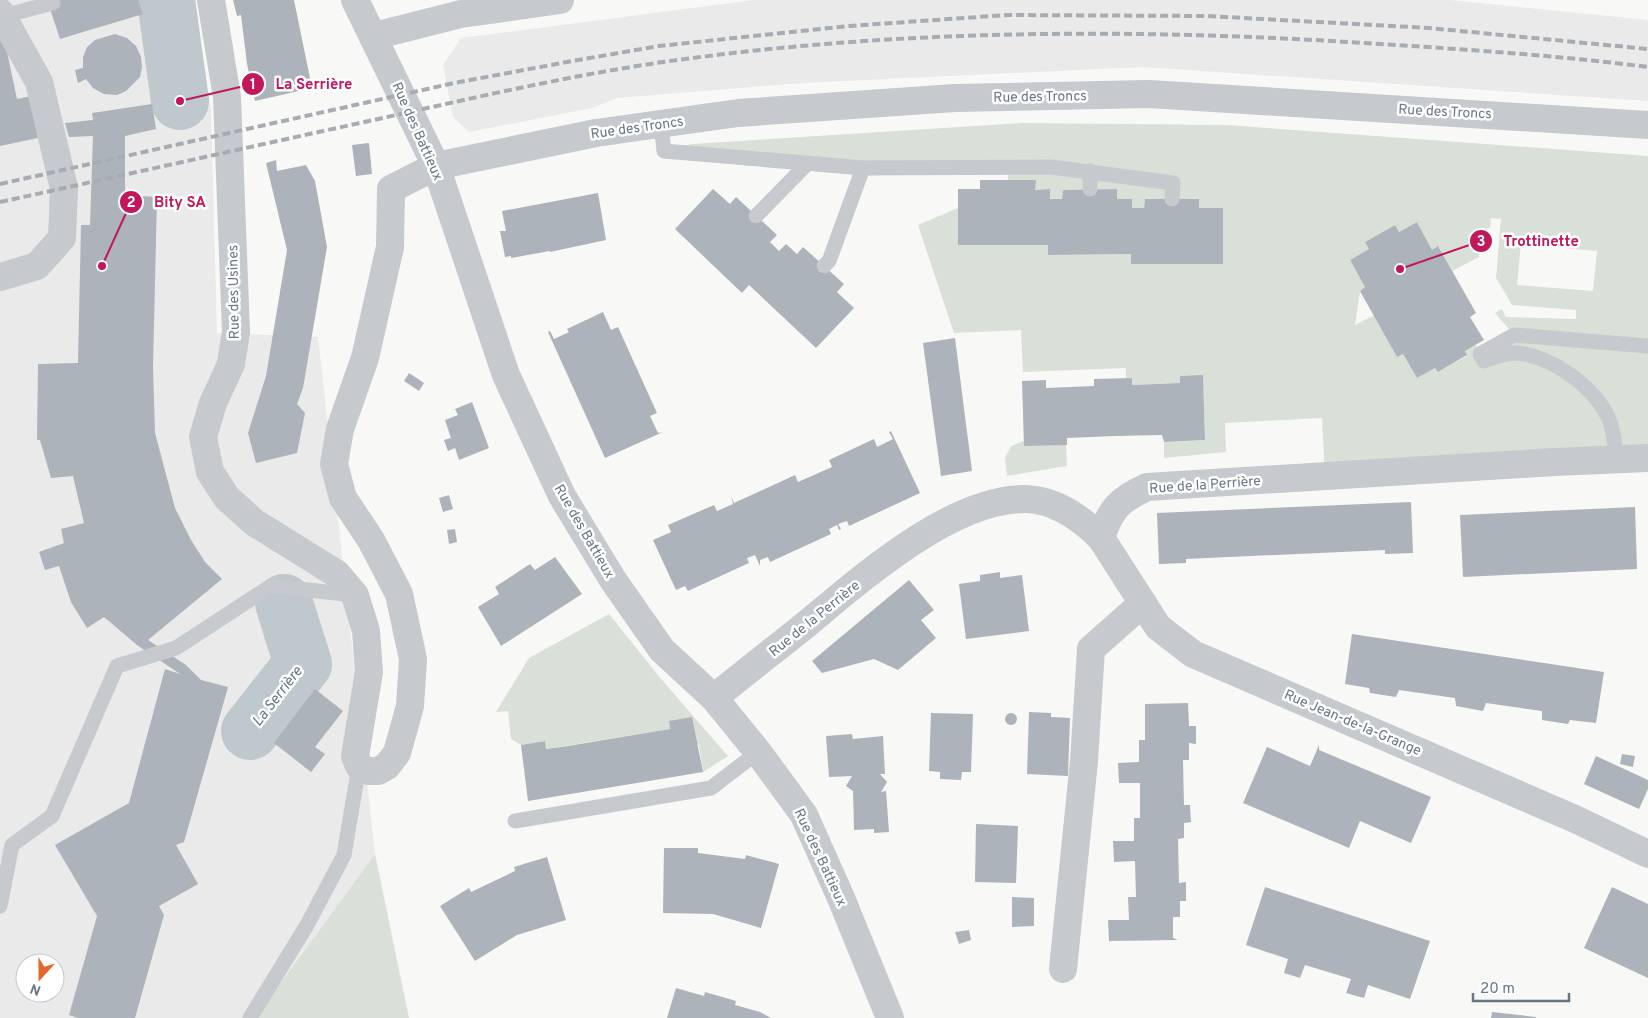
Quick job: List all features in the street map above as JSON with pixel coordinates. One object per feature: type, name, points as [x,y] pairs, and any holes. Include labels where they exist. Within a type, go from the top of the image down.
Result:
[{"type":"street","name":"Rue des Usines","points":[[211,0],[227,97],[236,332],[231,364],[213,403],[203,437],[210,472],[227,498],[255,523],[337,574],[356,595],[366,631],[369,672],[355,756],[363,768]]},
{"type":"street","name":"Rue des Battieux","points":[[355,0],[436,166],[506,375],[562,496],[613,580],[662,650],[714,698],[758,752],[804,815],[841,898],[890,1018]]},
{"type":"street","points":[[374,36],[461,14],[560,0]]},
{"type":"street","points":[[0,277],[37,266],[62,238],[64,188],[39,82],[1,15]]},
{"type":"street","name":"Rue des Troncs","points":[[363,768],[378,771],[387,766],[397,753],[410,706],[413,659],[399,594],[372,540],[343,498],[334,464],[340,429],[365,358],[390,247],[391,189],[436,166],[596,133],[738,113],[955,98],[1148,94],[1521,116],[1648,126]]},
{"type":"street","name":"Rue de la Perrière","points":[[714,698],[905,546],[960,516],[1001,501],[1027,499],[1057,506],[1083,520],[1101,538],[1108,519],[1125,497],[1147,487],[1648,458]]},
{"type":"street","name":"Rue Jean-de-la-Grange","points":[[1101,538],[1158,627],[1193,654],[1541,804],[1648,854]]},
{"type":"street","points":[[1063,969],[1084,760],[1091,648],[1143,603]]},
{"type":"lane","points":[[1,15],[53,3]]},
{"type":"lane","points":[[661,124],[664,151],[863,168],[1008,174],[1051,168],[1090,171],[1173,183],[1172,199]]},
{"type":"lane","points":[[756,216],[807,164]]},
{"type":"lane","points":[[824,266],[829,261],[863,168]]},
{"type":"lane","points":[[1090,171],[1090,189]]},
{"type":"lane","points":[[1618,459],[1608,417],[1593,396],[1579,382],[1560,369],[1540,359],[1517,353],[1498,356],[1484,361],[1480,354],[1514,335],[1648,346]]},
{"type":"lane","points":[[0,906],[12,845],[52,816],[117,666],[176,648],[271,586],[356,595]]},
{"type":"lane","points":[[515,821],[711,788],[758,752]]},
{"type":"lane","points":[[250,1018],[307,925],[344,855],[363,768]]},
{"type":"shaded area","points":[[0,0],[190,0],[211,108],[217,333],[318,337],[375,854],[255,1018],[0,1018]]},
{"type":"shaded area","points":[[754,0],[1450,0],[1648,20],[1648,101],[1142,67],[802,83],[617,98],[592,108],[469,132],[453,117],[443,65],[461,38]]},
{"type":"shaded area","points":[[1023,123],[1227,125],[1648,156],[1648,458],[1325,477],[1322,418],[1225,423],[1226,452],[1164,458],[1164,442],[1205,440],[1203,376],[1180,383],[1132,385],[1132,378],[1126,378],[1126,368],[1023,372],[1021,330],[954,333],[918,225],[958,208],[958,245],[1048,245],[1049,255],[1131,254],[1131,264],[1199,208],[1199,199],[1145,199],[1144,208],[1132,208],[1131,199],[1117,199],[1117,189],[1063,190],[1062,199],[1050,199],[1049,189],[1035,190],[1035,180],[1008,180],[1008,168],[664,151],[692,144]],"holes":[[[1491,218],[1501,219],[1496,278],[1512,305],[1576,310],[1576,319],[1506,317],[1502,309],[1495,313],[1514,335],[1480,353],[1476,345],[1465,351],[1467,356],[1438,372],[1435,368],[1417,378],[1403,354],[1397,357],[1374,315],[1355,325],[1360,291],[1365,287],[1350,260],[1369,249],[1365,242],[1395,225],[1399,232],[1417,222],[1432,250],[1439,247],[1452,271],[1479,257],[1479,247],[1482,247],[1483,237],[1487,237],[1487,228],[1490,228]],[[1521,244],[1597,251],[1593,291],[1517,285]]]},
{"type":"shaded area","points":[[1024,441],[1066,445],[1067,466],[1007,476],[1005,458],[1011,446]]},
{"type":"shaded area","points":[[609,614],[662,680],[728,756],[703,772],[699,745],[669,721],[670,729],[546,749],[545,741],[521,745],[511,739],[508,711],[496,712],[529,658]]},
{"type":"shaded area","points":[[375,854],[409,1018],[255,1018]]},
{"type":"building","points":[[47,0],[138,0],[143,14],[60,39]]},
{"type":"building","points":[[233,0],[294,0],[312,88],[255,101],[247,64],[241,15],[237,16]]},
{"type":"building","points":[[3,33],[17,99],[31,96],[38,138],[0,146],[0,34]]},
{"type":"building","points":[[115,34],[127,38],[136,46],[141,57],[140,77],[126,91],[117,95],[104,94],[93,88],[86,79],[78,83],[75,70],[83,68],[83,57],[87,47],[95,40]]},
{"type":"building","points":[[152,104],[156,129],[125,136],[125,195],[157,197],[153,367],[155,433],[175,508],[191,540],[205,562],[222,579],[148,640],[186,665],[201,680],[228,687],[184,842],[176,845],[198,884],[159,906],[164,915],[135,1018],[78,1018],[69,1015],[97,916],[55,845],[129,803],[165,669],[180,674],[137,645],[104,617],[87,628],[71,602],[59,566],[45,570],[39,552],[64,543],[61,529],[84,523],[73,476],[51,478],[40,440],[37,440],[38,364],[78,363],[81,225],[90,225],[93,136],[69,137],[65,123],[93,120],[92,113]]},
{"type":"building","points":[[369,143],[372,174],[356,176],[352,145]]},
{"type":"building","points":[[276,160],[277,171],[306,165],[315,181],[327,247],[303,388],[297,404],[305,413],[297,453],[256,463],[248,433],[266,376],[287,250],[266,163]]},
{"type":"building","points":[[980,180],[1036,180],[1035,190],[1050,189],[1050,199],[1062,199],[1063,190],[1117,189],[1117,199],[1132,199],[1132,208],[1144,208],[1145,199],[1199,199],[1199,208],[1223,208],[1223,264],[1131,264],[1131,254],[1048,255],[1048,245],[958,245],[958,189],[980,189]]},
{"type":"building","points":[[713,189],[730,204],[736,197],[777,235],[770,242],[779,251],[786,244],[797,254],[803,247],[844,284],[837,292],[854,308],[816,348],[749,285],[742,293],[675,229]]},
{"type":"building","points":[[598,193],[606,240],[550,252],[511,258],[511,256],[505,257],[500,231],[506,231],[502,211]]},
{"type":"building","points":[[1417,222],[1432,250],[1438,246],[1476,313],[1470,317],[1484,340],[1465,351],[1467,355],[1438,372],[1435,368],[1417,378],[1403,354],[1397,357],[1360,291],[1365,287],[1350,260],[1369,249],[1365,242],[1395,225],[1399,232]]},
{"type":"building","points":[[603,312],[611,330],[618,327],[657,413],[650,416],[658,433],[663,432],[605,458],[548,332],[550,331],[554,339],[569,332],[567,329]]},
{"type":"building","points":[[955,338],[972,471],[941,476],[923,343]]},
{"type":"building","points":[[409,373],[424,383],[419,391],[404,381]]},
{"type":"building","points":[[1203,375],[1205,440],[1164,442],[1162,435],[1115,436],[1067,438],[1067,445],[1024,446],[1022,381],[1046,380],[1046,388],[1094,386],[1094,379],[1132,378],[1132,385],[1180,383],[1180,376]]},
{"type":"building","points":[[472,402],[489,448],[459,460],[455,448],[448,451],[444,440],[451,438],[445,420],[458,415],[455,409]]},
{"type":"building","points":[[891,431],[920,493],[849,526],[847,521],[838,524],[841,529],[839,530],[837,525],[829,529],[831,534],[770,562],[768,557],[760,560],[760,566],[755,555],[747,558],[749,563],[688,591],[685,586],[676,590],[653,540],[671,532],[668,525],[714,505],[717,511],[733,504],[731,496],[734,503],[795,475],[798,482],[832,467],[829,460],[874,439],[877,447],[893,439],[889,432]]},
{"type":"building","points":[[449,495],[453,509],[443,512],[439,498]]},
{"type":"building","points":[[1411,502],[1413,553],[1385,554],[1385,550],[1186,559],[1186,563],[1159,564],[1157,513]]},
{"type":"building","points":[[1635,507],[1637,569],[1463,577],[1460,515]]},
{"type":"building","points":[[455,529],[457,542],[449,544],[447,530]]},
{"type":"building","points":[[555,557],[582,594],[501,646],[478,607],[499,594],[495,587],[530,564],[535,570]]},
{"type":"building","points":[[1000,572],[1000,578],[1022,575],[1029,631],[966,639],[959,584],[980,581],[980,575]]},
{"type":"building","points":[[909,580],[934,610],[921,620],[936,638],[898,670],[874,659],[822,673],[812,661]]},
{"type":"building","points":[[1352,634],[1604,672],[1596,723],[1570,720],[1568,724],[1542,720],[1542,711],[1486,703],[1483,711],[1456,706],[1455,698],[1399,690],[1396,697],[1370,693],[1369,688],[1345,684]]},
{"type":"building","points":[[315,689],[343,711],[315,747],[325,754],[311,772],[274,743]]},
{"type":"building","points":[[1188,703],[1189,726],[1196,726],[1196,744],[1189,743],[1189,760],[1183,760],[1184,805],[1190,805],[1191,822],[1184,823],[1184,838],[1178,839],[1179,883],[1186,882],[1186,901],[1180,901],[1180,917],[1173,917],[1173,938],[1178,940],[1109,941],[1108,920],[1129,920],[1128,897],[1136,897],[1135,861],[1114,862],[1113,841],[1134,841],[1134,818],[1140,818],[1140,783],[1119,783],[1118,763],[1139,762],[1139,740],[1145,740],[1145,704]]},
{"type":"building","points":[[1029,712],[1051,713],[1051,717],[1070,718],[1068,776],[1027,774]]},
{"type":"building","points":[[931,713],[973,714],[971,772],[962,772],[961,780],[940,779],[940,772],[929,771]]},
{"type":"building","points":[[1009,713],[1013,713],[1017,719],[1013,725],[1009,725],[1005,721],[1005,717]]},
{"type":"building","points":[[692,717],[703,772],[528,801],[521,745],[545,741],[546,749],[568,746],[670,729],[669,721]]},
{"type":"building","points":[[852,734],[853,739],[883,736],[885,774],[880,774],[887,782],[881,792],[886,791],[889,832],[874,833],[874,829],[854,830],[853,791],[846,786],[852,776],[829,777],[826,736]]},
{"type":"building","points":[[1319,745],[1319,750],[1431,797],[1411,843],[1360,821],[1349,848],[1243,803],[1267,747],[1310,766]]},
{"type":"building","points":[[1622,754],[1635,756],[1633,767],[1620,764]]},
{"type":"building","points":[[1596,756],[1648,780],[1648,789],[1639,809],[1584,784]]},
{"type":"building","points":[[976,824],[1018,826],[1016,883],[975,882]]},
{"type":"building","points":[[664,848],[698,848],[698,853],[745,859],[746,855],[779,864],[761,928],[713,914],[663,913]]},
{"type":"building","points":[[547,857],[566,920],[517,935],[475,961],[440,906],[469,888],[471,892],[515,871],[514,867]]},
{"type":"building","points":[[1265,887],[1430,941],[1410,999],[1368,985],[1364,998],[1346,993],[1351,979],[1305,965],[1300,978],[1284,973],[1288,959],[1246,945]]},
{"type":"building","points":[[1612,887],[1648,904],[1648,978],[1584,948]]},
{"type":"building","points":[[1012,897],[1034,898],[1034,926],[1012,927]]},
{"type":"building","points":[[969,930],[971,940],[959,944],[955,932]]},
{"type":"building","points":[[676,988],[704,996],[705,992],[736,1001],[735,1005],[760,1012],[771,1018],[667,1018]]},
{"type":"building","points":[[1492,1012],[1536,1017],[1536,1018],[1491,1018]]},
{"type":"waterway","name":"La Serrière","points":[[166,0],[180,101]]},
{"type":"waterway","name":"La Serrière","points":[[250,731],[303,664],[284,603]]},
{"type":"railway","points":[[0,184],[454,83],[659,46],[849,26],[1007,15],[1207,16],[1429,28],[1648,49]]},
{"type":"railway","points":[[0,202],[549,82],[663,62],[750,51],[838,43],[1013,34],[1189,35],[1365,43],[1542,56],[1648,67]]},
{"type":"place","name":"La Serrière","points":[[180,101]]},
{"type":"place","name":"Bity SA","points":[[102,266]]},
{"type":"place","name":"Trottinette","points":[[1400,269]]}]
